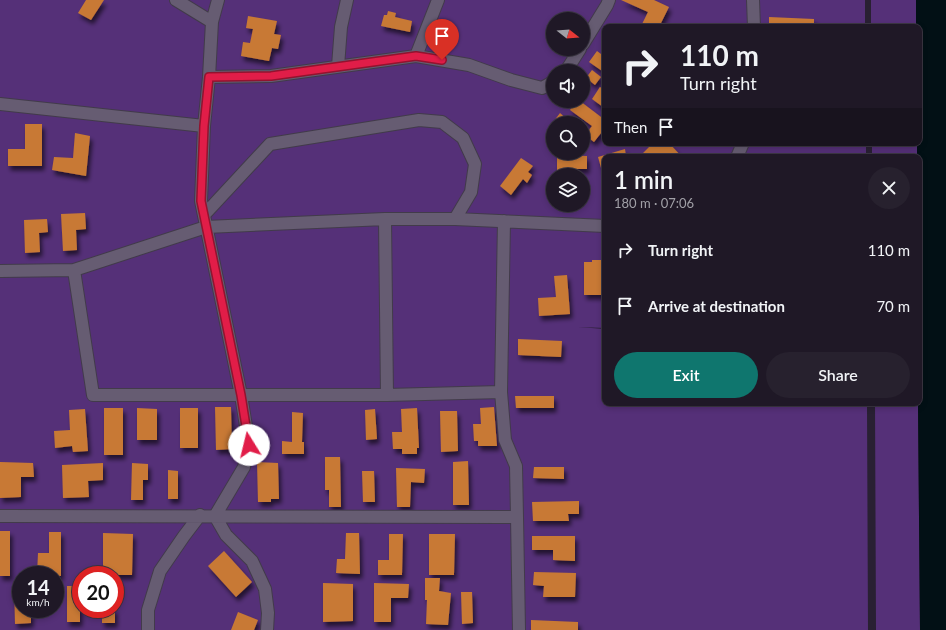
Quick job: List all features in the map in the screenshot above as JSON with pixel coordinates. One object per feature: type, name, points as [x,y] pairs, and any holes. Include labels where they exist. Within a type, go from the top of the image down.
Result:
[{"type":"lane","points":[[176,0],[212,22]]},
{"type":"lane","points":[[214,516],[244,467],[249,445],[241,395],[201,201],[204,126],[209,77],[212,22],[218,0]]},
{"type":"lane","points":[[338,66],[341,27],[347,0]]},
{"type":"lane","points":[[416,56],[438,0]]},
{"type":"lane","points":[[590,33],[609,0]]},
{"type":"lane","points":[[753,0],[754,24]]},
{"type":"lane","points":[[209,77],[271,76],[416,56],[469,65],[511,80],[542,88],[546,86]]},
{"type":"lane","points":[[0,104],[204,126]]},
{"type":"lane","points":[[205,221],[270,144],[419,120],[442,122],[463,138],[475,164],[471,192],[455,219]]},
{"type":"lane","points":[[385,219],[387,395]]},
{"type":"lane","points":[[0,271],[74,270],[205,221],[455,219],[602,226]]},
{"type":"lane","points":[[504,221],[501,392],[505,440],[516,466],[519,630]]},
{"type":"lane","points":[[74,270],[93,394],[387,395],[501,392]]},
{"type":"lane","points":[[0,516],[200,515],[517,517]]},
{"type":"lane","points":[[148,630],[148,610],[160,571],[200,515]]},
{"type":"lane","points":[[214,516],[226,535],[252,561],[265,589],[268,613],[267,630]]},
{"type":"shaded area","points":[[0,0],[865,0],[865,24],[602,24],[602,146],[866,146],[866,154],[602,154],[602,328],[578,327],[602,329],[602,406],[867,406],[868,630],[0,630]]},
{"type":"shaded area","points":[[871,0],[916,0],[916,24],[871,24]]},
{"type":"shaded area","points":[[916,0],[946,0],[946,630],[920,630],[918,406],[922,406],[922,154],[917,154],[917,146],[922,146],[922,24],[916,24]]},
{"type":"shaded area","points":[[872,146],[917,146],[917,154],[872,154]]},
{"type":"shaded area","points":[[875,406],[918,406],[920,630],[876,630]]},
{"type":"building","points":[[86,0],[104,0],[91,20],[78,13]]},
{"type":"building","points":[[621,0],[654,0],[669,7],[660,24],[642,24],[648,12]]},
{"type":"building","points":[[388,11],[396,13],[395,17],[412,21],[410,32],[381,26],[384,15],[387,15]]},
{"type":"building","points":[[248,16],[277,21],[274,34],[281,35],[278,49],[272,48],[269,61],[241,56],[243,42],[250,43],[253,29],[246,28]]},
{"type":"building","points":[[769,17],[814,19],[814,24],[769,24]]},
{"type":"building","points":[[597,51],[602,55],[602,71],[589,62]]},
{"type":"building","points":[[592,70],[601,77],[595,85],[590,81],[590,73]]},
{"type":"building","points":[[600,87],[602,89],[602,106],[592,99]]},
{"type":"building","points":[[571,108],[589,108],[602,118],[602,132],[594,142],[590,139],[590,129],[592,126],[590,125],[590,116],[578,116],[570,110]]},
{"type":"building","points":[[25,124],[42,124],[42,166],[8,166],[8,149],[25,149]]},
{"type":"building","points":[[75,133],[90,136],[86,176],[52,170],[54,157],[73,158]]},
{"type":"building","points":[[650,146],[672,146],[679,154],[642,154]]},
{"type":"building","points":[[625,149],[626,154],[608,154]]},
{"type":"building","points":[[602,156],[602,171],[598,157]]},
{"type":"building","points":[[521,158],[533,166],[528,172],[532,175],[527,183],[523,179],[511,195],[500,186]]},
{"type":"building","points":[[557,160],[587,160],[587,168],[557,168]]},
{"type":"building","points":[[85,213],[86,229],[76,230],[77,250],[63,251],[61,214]]},
{"type":"building","points":[[47,219],[48,232],[39,233],[40,252],[25,253],[24,220]]},
{"type":"building","points":[[592,260],[602,260],[602,295],[584,295],[584,262],[592,262]]},
{"type":"building","points":[[567,275],[570,314],[539,316],[538,298],[556,297],[554,276]]},
{"type":"building","points":[[518,339],[562,341],[561,357],[518,355]]},
{"type":"building","points":[[515,396],[554,396],[554,408],[516,408]]},
{"type":"building","points":[[215,407],[231,407],[232,449],[216,450]]},
{"type":"building","points":[[494,407],[497,446],[478,446],[478,441],[474,441],[473,424],[481,424],[480,408]]},
{"type":"building","points":[[104,408],[123,408],[123,455],[104,455]]},
{"type":"building","points":[[137,408],[157,409],[157,440],[137,440]]},
{"type":"building","points":[[180,408],[198,408],[198,448],[180,448]]},
{"type":"building","points":[[417,408],[419,448],[417,448],[417,454],[402,454],[402,449],[393,449],[392,432],[402,432],[401,409]]},
{"type":"building","points":[[85,409],[88,451],[73,452],[72,446],[55,448],[54,431],[70,430],[69,410]]},
{"type":"building","points":[[375,409],[377,439],[366,440],[365,410]]},
{"type":"building","points":[[440,411],[457,411],[458,451],[441,452]]},
{"type":"building","points":[[292,412],[303,413],[302,442],[304,442],[304,454],[282,454],[282,441],[292,442]]},
{"type":"building","points":[[325,457],[340,457],[341,507],[329,507],[329,490],[325,490]]},
{"type":"building","points":[[468,461],[469,505],[453,505],[453,462]]},
{"type":"building","points":[[0,462],[33,463],[34,477],[21,477],[21,497],[0,498]]},
{"type":"building","points":[[257,462],[278,463],[279,499],[271,499],[271,502],[258,502]]},
{"type":"building","points":[[103,463],[103,480],[88,481],[89,497],[63,498],[62,465]]},
{"type":"building","points":[[132,463],[148,464],[148,480],[143,480],[143,500],[131,500]]},
{"type":"building","points":[[534,467],[564,467],[564,479],[533,478]]},
{"type":"building","points":[[396,468],[425,469],[424,483],[411,482],[410,507],[397,507]]},
{"type":"building","points":[[168,470],[178,471],[178,499],[168,499]]},
{"type":"building","points":[[362,471],[374,471],[375,502],[363,502]]},
{"type":"building","points":[[579,501],[579,514],[568,514],[569,521],[533,521],[532,502]]},
{"type":"building","points":[[0,531],[10,531],[10,576],[0,576]]},
{"type":"building","points":[[49,532],[61,532],[61,566],[37,566],[38,553],[49,553]]},
{"type":"building","points":[[103,533],[133,534],[132,575],[124,575],[124,566],[103,566]]},
{"type":"building","points":[[346,533],[359,533],[360,574],[336,573],[337,559],[345,559]]},
{"type":"building","points":[[389,534],[403,534],[402,575],[378,575],[378,560],[389,560]]},
{"type":"building","points":[[429,534],[455,534],[454,575],[429,575]]},
{"type":"building","points":[[532,536],[575,536],[575,561],[553,560],[553,550],[532,550]]},
{"type":"building","points":[[224,551],[252,582],[236,597],[208,566]]},
{"type":"building","points":[[534,572],[576,573],[575,597],[543,597],[544,586],[533,585]]},
{"type":"building","points":[[425,578],[440,578],[439,591],[451,593],[448,625],[426,624],[427,600],[425,600]]},
{"type":"building","points":[[323,583],[353,584],[353,621],[323,622]]},
{"type":"building","points":[[374,583],[409,584],[408,598],[391,598],[391,622],[374,622]]},
{"type":"building","points":[[67,586],[72,586],[72,618],[80,618],[80,622],[67,622]]},
{"type":"building","points":[[461,592],[472,592],[473,623],[462,624]]},
{"type":"building","points":[[238,612],[258,620],[254,630],[231,630]]},
{"type":"building","points":[[15,618],[31,618],[31,623],[15,624]]},
{"type":"building","points":[[102,618],[115,618],[115,623],[102,623]]},
{"type":"building","points":[[531,620],[578,622],[578,630],[531,630]]},
{"type":"route","points":[[249,445],[241,395],[201,201],[204,126],[209,77],[271,76],[416,56],[442,60]]}]
